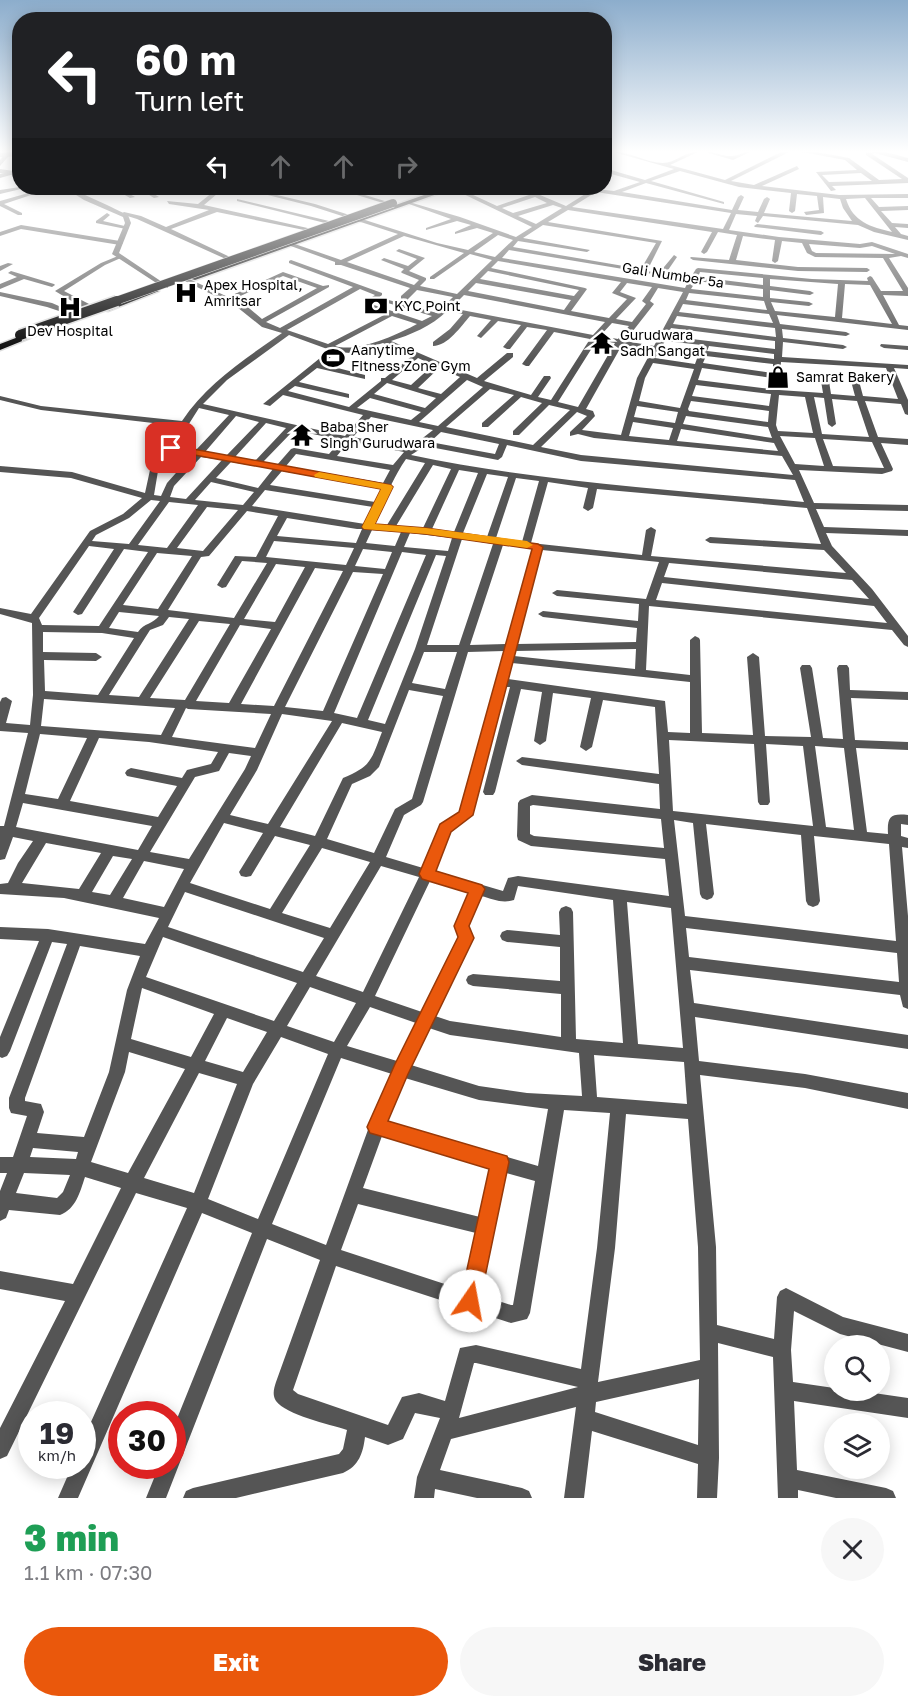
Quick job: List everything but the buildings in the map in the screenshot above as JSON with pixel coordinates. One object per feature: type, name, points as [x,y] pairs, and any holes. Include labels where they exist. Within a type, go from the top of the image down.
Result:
[{"type":"main road","points":[[0,342],[162,285],[330,221]]},
{"type":"main road","points":[[0,342],[337,221]]},
{"type":"main road","points":[[0,342],[71,313],[162,285],[187,280],[355,221]]},
{"type":"street","points":[[99,221],[126,227]]},
{"type":"street","points":[[128,221],[115,252],[162,285]]},
{"type":"street","points":[[146,221],[228,258]]},
{"type":"street","points":[[166,230],[189,221]]},
{"type":"street","points":[[269,221],[309,229]]},
{"type":"street","points":[[323,221],[327,222]]},
{"type":"street","name":"Gali Number 5a","points":[[366,221],[496,259],[688,291],[809,304]]},
{"type":"street","points":[[428,229],[450,221]]},
{"type":"street","points":[[466,221],[518,239],[587,250]]},
{"type":"street","points":[[528,221],[660,242],[643,272]]},
{"type":"street","points":[[187,280],[227,299],[261,322],[283,332],[333,348],[351,351],[402,336],[438,315],[507,248],[543,221]]},
{"type":"street","points":[[645,221],[805,242],[860,246],[872,244],[908,256]]},
{"type":"street","points":[[725,232],[730,221]]},
{"type":"street","points":[[752,236],[759,221]]},
{"type":"street","points":[[833,221],[858,224],[908,238]]},
{"type":"street","points":[[855,221],[858,224]]},
{"type":"street","points":[[888,221],[898,235]]},
{"type":"street","points":[[457,233],[478,225]]},
{"type":"street","points":[[892,225],[908,226]]},
{"type":"street","points":[[757,226],[821,233]]},
{"type":"street","points":[[0,234],[21,227],[120,243]]},
{"type":"street","points":[[704,252],[716,231]]},
{"type":"street","points":[[432,278],[466,252],[498,232]]},
{"type":"street","points":[[319,273],[404,234]]},
{"type":"street","points":[[733,258],[740,234]]},
{"type":"street","points":[[775,261],[779,239]]},
{"type":"street","points":[[805,242],[809,252],[813,255],[908,256]]},
{"type":"street","points":[[290,244],[416,288],[527,304],[553,320],[594,338],[656,349]]},
{"type":"street","points":[[507,248],[693,280],[810,293]]},
{"type":"street","points":[[399,251],[422,258],[404,272],[424,278],[404,298]]},
{"type":"street","points":[[798,269],[796,264],[775,261],[733,258],[693,254],[704,252],[733,258],[798,269],[867,270]]},
{"type":"street","points":[[859,256],[897,327]]},
{"type":"street","points":[[885,256],[908,293]]},
{"type":"street","points":[[88,308],[59,291],[103,264],[120,257]]},
{"type":"street","points":[[661,275],[674,257]]},
{"type":"street","points":[[384,260],[409,268]]},
{"type":"street","points":[[291,262],[380,295],[366,305],[423,324]]},
{"type":"street","points":[[0,269],[10,264]]},
{"type":"street","points":[[486,269],[583,289],[576,299],[553,320],[526,364]]},
{"type":"street","points":[[624,438],[641,378],[700,269],[812,281],[873,284]]},
{"type":"street","points":[[11,273],[52,285]]},
{"type":"street","points":[[227,299],[284,274],[323,288]]},
{"type":"street","points":[[0,287],[22,277]]},
{"type":"street","points":[[766,277],[767,300],[779,326],[780,339],[773,409],[774,433],[799,478],[827,547],[877,603],[908,643]]},
{"type":"street","points":[[261,322],[339,280]]},
{"type":"street","points":[[474,280],[576,299]]},
{"type":"street","points":[[516,433],[550,402],[594,338],[632,298],[616,293],[626,280]]},
{"type":"street","points":[[808,316],[812,281]]},
{"type":"street","points":[[547,294],[555,283]]},
{"type":"street","points":[[838,320],[842,283]]},
{"type":"street","points":[[535,448],[579,410],[619,343],[651,304],[646,301],[657,285]]},
{"type":"street","points":[[360,286],[283,332],[232,371],[198,405],[170,444],[173,449],[198,454],[387,487]]},
{"type":"street","points":[[878,293],[908,293]]},
{"type":"street","points":[[0,294],[49,305],[71,313]]},
{"type":"street","points":[[385,301],[438,315]]},
{"type":"street","points":[[682,302],[908,328]]},
{"type":"street","points":[[511,322],[527,304]]},
{"type":"street","points":[[446,309],[525,325],[553,320],[611,321],[634,325]]},
{"type":"street","points":[[436,344],[453,331],[468,313]]},
{"type":"street","points":[[267,404],[333,348],[391,314]]},
{"type":"street","points":[[676,314],[846,334]]},
{"type":"street","points":[[482,336],[496,319]]},
{"type":"street","points":[[843,364],[843,347],[849,321]]},
{"type":"street","points":[[478,382],[508,351],[525,325]]},
{"type":"street","points":[[669,326],[843,347]]},
{"type":"street","points":[[662,339],[705,348],[778,358],[908,367]]},
{"type":"street","points":[[384,341],[488,387],[579,410],[591,416],[574,433],[784,454]]},
{"type":"street","points":[[805,361],[809,343]]},
{"type":"street","points":[[884,346],[908,348]]},
{"type":"street","points":[[672,443],[705,348]]},
{"type":"street","points":[[350,410],[416,356]]},
{"type":"street","points":[[651,360],[776,376]]},
{"type":"street","points":[[316,364],[362,377]]},
{"type":"street","points":[[412,388],[438,365]]},
{"type":"street","points":[[889,366],[906,402],[908,412]]},
{"type":"street","points":[[824,375],[832,424]]},
{"type":"street","points":[[414,422],[465,377]]},
{"type":"street","points":[[533,398],[547,378]]},
{"type":"street","points":[[384,380],[442,397]]},
{"type":"street","points":[[792,467],[888,470],[865,418],[855,381]]},
{"type":"street","points":[[695,382],[775,392],[906,402]]},
{"type":"street","points":[[292,383],[346,396]]},
{"type":"street","points":[[76,939],[16,1098],[17,1108],[34,1108],[36,1112],[19,1165],[1,1204],[60,1207],[69,1198],[117,1072],[137,980],[149,951],[192,865],[259,753],[278,710],[350,569],[395,468],[408,454],[488,387]]},
{"type":"street","points":[[281,392],[350,410],[596,460],[799,478]]},
{"type":"street","points":[[368,395],[427,411]]},
{"type":"street","points":[[485,425],[519,395]]},
{"type":"street","points":[[809,395],[818,436],[830,469]]},
{"type":"street","points":[[0,398],[41,408],[186,424]]},
{"type":"street","points":[[689,398],[773,409]]},
{"type":"street","points":[[634,403],[774,433]]},
{"type":"street","points":[[198,405],[348,438],[430,462],[456,467],[593,486],[812,506],[908,508]]},
{"type":"street","points":[[166,500],[165,494],[170,485],[235,413]]},
{"type":"street","points":[[332,456],[369,414]]},
{"type":"street","points":[[630,418],[678,426],[908,442]]},
{"type":"street","points":[[188,502],[265,420]]},
{"type":"street","points":[[256,465],[292,427]]},
{"type":"street","points":[[273,915],[319,842],[347,781],[371,768],[420,649],[458,535],[504,442]]},
{"type":"street","points":[[423,443],[498,457]]},
{"type":"street","points":[[0,855],[4,831],[18,797],[35,730],[39,695],[36,623],[85,543],[97,530],[126,516],[149,497],[154,471],[173,449]]},
{"type":"street","points":[[85,543],[197,555],[208,553],[294,450],[395,468]]},
{"type":"street","points":[[389,529],[430,462]]},
{"type":"street","points":[[426,531],[456,467]]},
{"type":"street","points":[[0,470],[72,476],[166,500],[244,508],[368,527],[426,531],[538,547],[854,577]]},
{"type":"street","points":[[68,1498],[198,1203],[247,1080],[378,860],[399,812],[417,802],[513,474]]},
{"type":"street","points":[[526,544],[544,479]]},
{"type":"street","points":[[208,480],[379,505]]},
{"type":"street","points":[[588,508],[593,486]]},
{"type":"street","points":[[78,612],[126,546],[166,500]]},
{"type":"street","points":[[169,552],[204,504]]},
{"type":"street","points":[[268,561],[261,556],[284,514]]},
{"type":"street","points":[[246,872],[272,831],[333,718],[407,529]]},
{"type":"street","points":[[646,558],[651,530]]},
{"type":"street","points":[[820,530],[908,532]]},
{"type":"street","points":[[271,538],[360,544],[453,554]]},
{"type":"street","points":[[710,540],[827,547]]},
{"type":"street","points":[[186,1422],[262,1229],[337,1050],[367,998],[427,874],[446,828],[465,815],[538,547]]},
{"type":"street","points":[[102,630],[154,550]]},
{"type":"street","points":[[360,723],[432,552]]},
{"type":"street","points":[[101,699],[149,626],[162,621],[164,613],[197,555]]},
{"type":"street","points":[[222,585],[239,558],[389,572]]},
{"type":"street","points":[[640,673],[647,603],[665,560]]},
{"type":"street","points":[[165,740],[239,622],[268,561]]},
{"type":"street","points":[[233,707],[311,566]]},
{"type":"street","points":[[658,579],[877,603]]},
{"type":"street","points":[[557,593],[896,627]]},
{"type":"street","points":[[116,608],[279,626]]},
{"type":"street","points":[[0,610],[36,623],[142,636]]},
{"type":"street","points":[[543,614],[643,625]]},
{"type":"street","points":[[142,701],[196,617]]},
{"type":"street","points":[[695,640],[696,738]]},
{"type":"street","points":[[420,649],[641,645]]},
{"type":"street","points":[[38,656],[96,657]]},
{"type":"street","points":[[753,657],[764,802]]},
{"type":"street","points":[[507,659],[694,679]]},
{"type":"street","points":[[807,668],[813,741],[813,902]]},
{"type":"street","points":[[843,668],[849,743],[861,835]]},
{"type":"street","points":[[500,682],[659,703],[662,706],[668,816],[684,963],[707,1247],[709,1332],[707,1498]]},
{"type":"street","points":[[489,792],[517,684]]},
{"type":"street","points":[[406,686],[449,693]]},
{"type":"street","points":[[540,741],[548,688]]},
{"type":"street","points":[[844,694],[908,696]]},
{"type":"street","points":[[39,695],[278,710],[389,729]]},
{"type":"street","points":[[586,747],[598,695]]},
{"type":"street","points":[[6,700],[0,725],[35,730],[165,740],[259,753]]},
{"type":"street","points":[[62,805],[95,734]]},
{"type":"street","points":[[662,736],[908,746]]},
{"type":"street","points":[[113,902],[184,783],[194,771],[215,768],[226,748]]},
{"type":"street","points":[[522,760],[666,780]]},
{"type":"street","points":[[131,773],[184,783]]},
{"type":"street","points":[[18,797],[159,822]]},
{"type":"street","points":[[672,854],[531,840],[523,836],[524,803],[529,800],[861,835],[902,842]]},
{"type":"street","points":[[222,818],[319,842],[507,897],[513,882],[518,881],[620,897],[677,903]]},
{"type":"street","points":[[699,819],[707,894]]},
{"type":"street","points":[[684,963],[907,996],[903,948],[905,926],[902,842],[895,820],[908,820]]},
{"type":"street","points":[[4,831],[192,865]]},
{"type":"street","points":[[7,889],[42,838]]},
{"type":"street","points":[[82,896],[110,850]]},
{"type":"street","points":[[182,886],[333,935]]},
{"type":"street","points":[[7,889],[82,896],[168,914]]},
{"type":"street","points":[[452,1412],[419,1403],[409,1404],[393,1434],[292,1402],[283,1394],[285,1382],[377,1127],[401,1070],[466,938],[462,926],[477,889]]},
{"type":"street","points":[[620,897],[631,1051]]},
{"type":"street","points":[[566,912],[569,1045]]},
{"type":"street","points":[[679,921],[903,948]]},
{"type":"street","points":[[160,930],[367,998],[427,1021],[470,1032],[631,1051],[805,1080],[908,1101]]},
{"type":"street","points":[[0,933],[48,935],[149,951]]},
{"type":"street","points":[[2,1051],[48,935]]},
{"type":"street","points":[[507,936],[566,942]]},
{"type":"street","points":[[137,980],[337,1050],[489,1095],[697,1113]]},
{"type":"street","points":[[473,980],[568,988]]},
{"type":"street","points":[[687,1009],[908,1041]]},
{"type":"street","points":[[0,1449],[132,1184],[224,1010]]},
{"type":"street","points":[[124,1044],[247,1080]]},
{"type":"street","points":[[586,1047],[590,1103]]},
{"type":"street","points":[[0,1165],[81,1167],[198,1203],[332,1256],[512,1314],[521,1313],[557,1102]]},
{"type":"street","points":[[574,1498],[586,1419],[606,1248],[619,1106]]},
{"type":"street","points":[[377,1127],[545,1176]]},
{"type":"street","points":[[27,1140],[90,1145]]},
{"type":"street","points":[[470,1301],[500,1162]]},
{"type":"street","points":[[352,1194],[486,1227]]},
{"type":"street","points":[[0,1280],[78,1294]]},
{"type":"street","points":[[886,1498],[787,1488],[782,1350],[786,1297],[840,1325],[908,1343]]},
{"type":"street","points":[[709,1332],[782,1350]]},
{"type":"street","points":[[424,1498],[427,1477],[446,1431],[464,1360],[470,1353],[588,1387]]},
{"type":"street","points":[[446,1431],[588,1387],[709,1367]]},
{"type":"street","points":[[784,1390],[908,1408]]},
{"type":"street","points":[[586,1419],[709,1458]]},
{"type":"street","points":[[193,1498],[348,1461],[357,1424]]},
{"type":"street","points":[[427,1477],[522,1498]]},
{"type":"street","points":[[156,1498],[164,1479]]},
{"type":"slow traffic","points":[[319,475],[387,487],[368,527],[426,531],[527,545]]},
{"type":"place","name":"Apex Hospital, Amritsar","points":[[186,293]]},
{"type":"place","name":"KYC Point","points":[[376,306]]},
{"type":"place","name":"Dev Hospital","points":[[70,307]]},
{"type":"place","name":"Gurudwara Sadh Sangat","points":[[602,343]]},
{"type":"place","name":"Aanytime Fitness Zone Gym","points":[[333,358]]},
{"type":"place","name":"Samrat Bakery","points":[[778,377]]},
{"type":"place","name":"Baba Sher Singh Gurudwara","points":[[302,435]]},
{"type":"route","points":[[171,448],[387,487],[368,527],[426,531],[538,547],[465,815],[463,819],[452,822],[446,828],[427,874],[477,889],[462,926],[466,938],[401,1070],[377,1127],[500,1162],[470,1301]]}]
